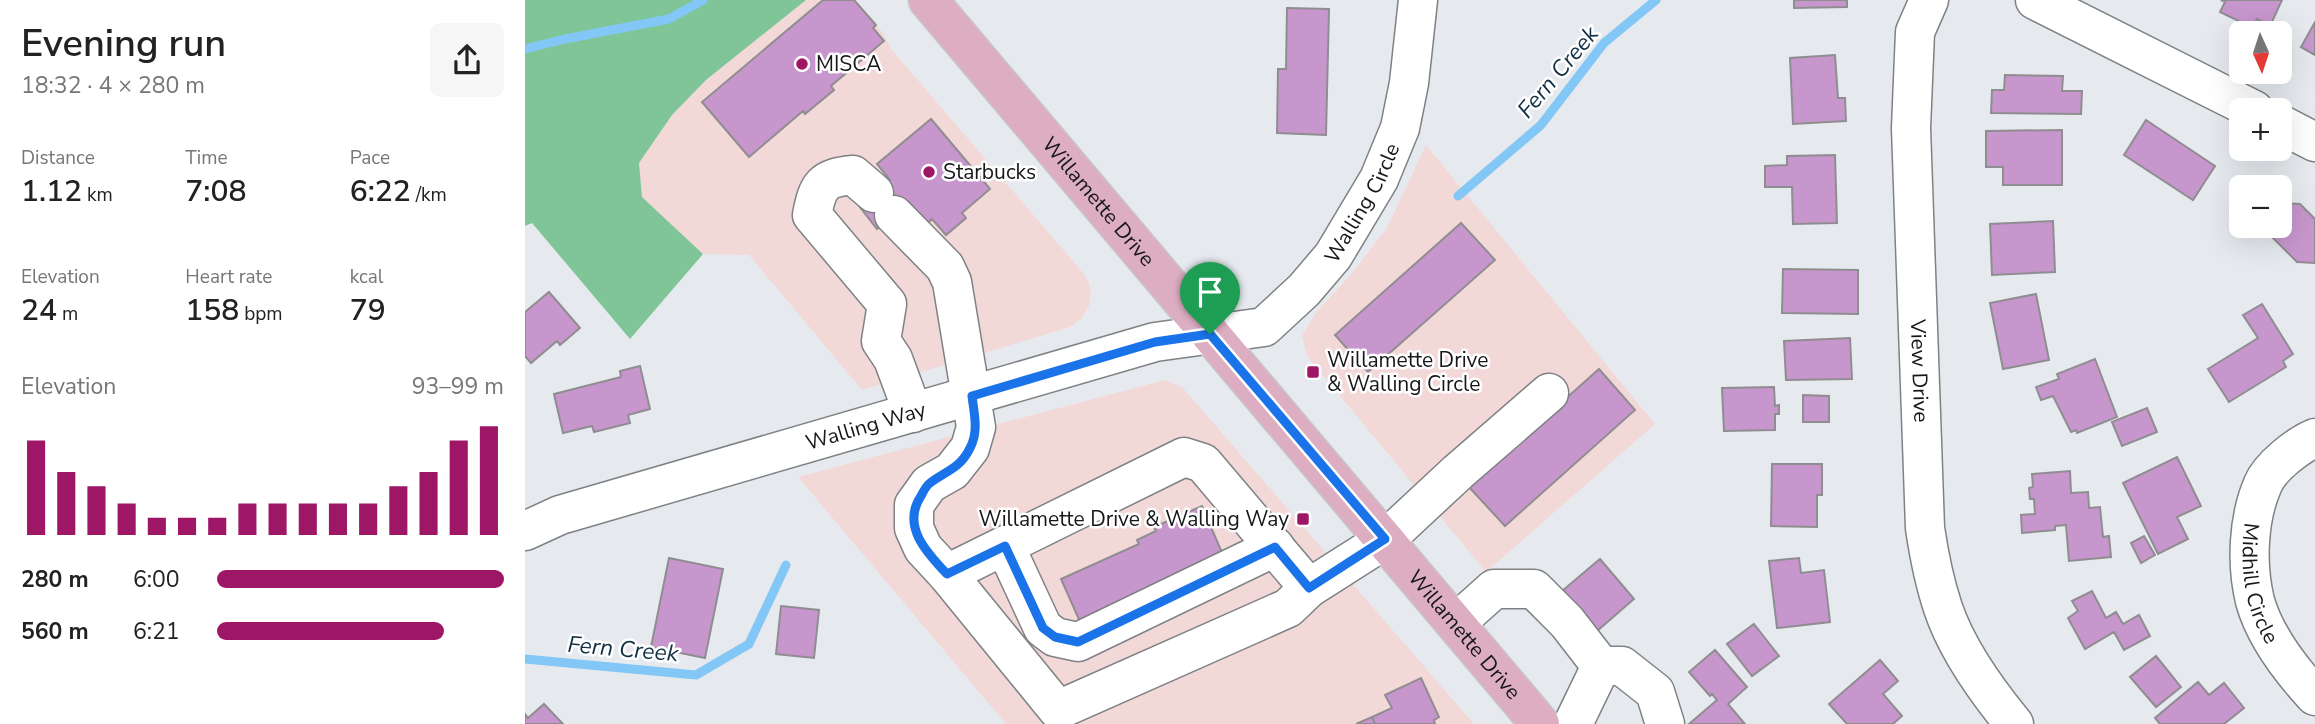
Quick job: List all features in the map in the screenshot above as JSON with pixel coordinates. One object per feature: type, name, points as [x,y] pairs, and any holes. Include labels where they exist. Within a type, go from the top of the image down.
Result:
[{"type":"main road","name":"Willamette Drive","points":[[927,0],[1540,724]]},
{"type":"street","name":"Walling Circle","points":[[1210,334],[1264,327],[1304,290],[1333,256],[1357,219],[1379,179],[1400,128],[1409,83],[1418,0]]},
{"type":"street","name":"View Drive","points":[[1929,0],[1915,32],[1911,128],[1925,527],[1932,570],[1944,611],[1968,659],[2014,724]]},
{"type":"street","points":[[2035,0],[2229,98]]},
{"type":"street","points":[[2292,130],[2315,142]]},
{"type":"street","points":[[913,412],[893,359],[881,341],[887,304],[811,215],[817,191],[833,177],[853,175],[944,267],[952,282],[976,427],[970,448],[952,471],[929,484],[914,505],[914,528],[923,548],[1058,710],[1288,608],[1309,588],[1385,539],[1549,393]]},
{"type":"street","name":"Walling Way","points":[[525,531],[560,515],[1155,342],[1210,334]]},
{"type":"street","name":"Midhill Circle","points":[[2315,438],[2287,456],[2264,481],[2252,519],[2250,561],[2255,600],[2266,630],[2294,673],[2315,696]]},
{"type":"street","points":[[947,574],[1184,457],[1203,463],[1309,588]]},
{"type":"street","points":[[1005,546],[1043,628],[1055,637],[1078,642],[1275,547]]},
{"type":"street","points":[[1456,623],[1494,589],[1534,589],[1567,622],[1601,666]]},
{"type":"street","points":[[1573,724],[1601,666]]},
{"type":"street","points":[[1601,666],[1622,666],[1655,692],[1665,724]]},
{"type":"shaded area","points":[[806,0],[856,0],[883,33],[891,49],[1084,274],[1091,293],[1089,306],[1081,319],[1070,327],[862,390],[749,255],[703,254],[642,197],[639,163],[672,115],[706,80]]},
{"type":"shaded area","points":[[1426,145],[1655,424],[1486,572],[1307,356],[1302,336],[1315,314],[1353,272],[1387,228]]},
{"type":"shaded area","points":[[1165,380],[1182,387],[1474,724],[1006,724],[798,477]]},
{"type":"green space","points":[[525,0],[806,0],[706,80],[672,115],[639,163],[642,197],[703,254],[630,339],[532,223],[525,226]]},
{"type":"building","name":"MISCA","points":[[823,0],[854,0],[876,25],[873,28],[884,41],[831,86],[834,90],[805,114],[803,111],[749,157],[702,102]]},
{"type":"building","points":[[1794,0],[1847,0],[1847,7],[1794,8]]},
{"type":"building","points":[[2221,0],[2282,0],[2272,21],[2239,21],[2220,12],[2225,2]]},
{"type":"building","points":[[1287,8],[1329,9],[1326,135],[1277,133],[1278,69],[1286,69]]},
{"type":"building","points":[[2315,22],[2315,55],[2301,47]]},
{"type":"building","points":[[1835,55],[1838,98],[1845,98],[1846,121],[1793,124],[1790,58]]},
{"type":"building","points":[[2005,75],[2063,76],[2062,91],[2082,91],[2081,114],[1991,113],[1992,90],[2004,90]]},
{"type":"building","name":"Starbucks","points":[[931,119],[990,189],[962,213],[966,218],[946,235],[932,219],[927,224],[909,202],[877,229],[859,206],[890,180],[877,164]]},
{"type":"building","points":[[2146,120],[2215,166],[2193,200],[2124,155]]},
{"type":"building","points":[[2062,130],[2062,185],[2003,185],[2003,167],[1986,167],[1986,131]]},
{"type":"building","points":[[1835,155],[1837,223],[1793,224],[1792,187],[1765,187],[1765,166],[1787,165],[1787,156]]},
{"type":"building","points":[[2292,204],[2300,204],[2315,219],[2315,263],[2297,262],[2273,238],[2292,238]]},
{"type":"building","points":[[2053,221],[2055,272],[1992,275],[1990,224]]},
{"type":"building","points":[[1461,223],[1495,260],[1368,372],[1335,335]]},
{"type":"building","points":[[1783,269],[1858,270],[1858,314],[1782,313]]},
{"type":"building","points":[[549,292],[580,328],[560,345],[557,341],[531,363],[525,356],[525,312]]},
{"type":"building","points":[[2036,294],[2049,360],[2003,369],[1990,303]]},
{"type":"building","points":[[2262,304],[2293,354],[2283,361],[2286,367],[2229,402],[2208,369],[2258,338],[2243,315]]},
{"type":"building","points":[[1850,338],[1852,379],[1786,380],[1784,341]]},
{"type":"building","points":[[2095,359],[2117,417],[2077,433],[2076,430],[2071,432],[2053,396],[2041,400],[2036,387],[2059,379],[2057,374]]},
{"type":"building","points":[[640,366],[650,409],[628,415],[630,423],[594,432],[592,426],[563,433],[554,394],[621,377],[620,371]]},
{"type":"building","points":[[1599,369],[1635,410],[1505,526],[1468,486]]},
{"type":"building","points":[[1774,387],[1775,406],[1779,405],[1779,414],[1775,414],[1775,430],[1724,431],[1722,388]]},
{"type":"building","points":[[1803,395],[1829,396],[1829,422],[1803,422]]},
{"type":"building","points":[[2147,408],[2157,432],[2122,446],[2112,422]]},
{"type":"building","points":[[2177,457],[2201,506],[2177,517],[2188,539],[2158,554],[2123,483]]},
{"type":"building","points":[[1772,464],[1822,464],[1822,495],[1817,495],[1817,527],[1771,526]]},
{"type":"building","points":[[2070,471],[2071,493],[2088,492],[2089,508],[2100,507],[2103,537],[2109,536],[2111,557],[2069,561],[2066,525],[2055,526],[2055,530],[2022,533],[2021,515],[2035,514],[2034,499],[2030,499],[2029,488],[2033,487],[2032,474]]},
{"type":"building","points":[[1202,506],[1223,555],[1081,624],[1061,579],[1139,544],[1137,540],[1156,531],[1154,527]]},
{"type":"building","points":[[2144,536],[2155,555],[2141,563],[2131,543]]},
{"type":"building","points":[[669,558],[723,569],[705,658],[651,647]]},
{"type":"building","points":[[1799,558],[1801,573],[1824,570],[1830,622],[1777,628],[1769,561]]},
{"type":"building","points":[[1600,559],[1634,599],[1597,631],[1562,591]]},
{"type":"building","points":[[2092,591],[2106,618],[2116,612],[2123,624],[2139,615],[2150,636],[2124,650],[2114,632],[2085,649],[2068,618],[2078,611],[2072,601]]},
{"type":"building","points":[[781,606],[819,610],[814,658],[776,654]]},
{"type":"building","points":[[1754,624],[1779,656],[1752,676],[1727,644]]},
{"type":"building","points":[[1715,650],[1747,687],[1728,704],[1745,724],[1689,724],[1717,700],[1712,694],[1710,696],[1689,672]]},
{"type":"building","points":[[2156,656],[2181,687],[2156,707],[2130,677]]},
{"type":"building","points":[[1880,660],[1898,681],[1883,694],[1902,716],[1893,724],[1847,724],[1829,704]]},
{"type":"building","points":[[1421,678],[1439,717],[1434,720],[1435,724],[1375,724],[1372,717],[1392,708],[1385,695]]},
{"type":"building","points":[[2198,682],[2209,695],[2224,683],[2244,708],[2224,724],[2160,724],[2155,718]]},
{"type":"building","points":[[544,704],[563,724],[525,724],[525,714],[528,718]]},
{"type":"building","points":[[1372,717],[1375,724],[1356,724]]},
{"type":"waterway","points":[[525,49],[669,19],[703,0]]},
{"type":"waterway","name":"Fern Creek","points":[[1458,196],[1541,125],[1604,43],[1656,0]]},
{"type":"waterway","name":"Fern Creek","points":[[525,659],[696,675],[749,644],[786,565]]},
{"type":"place","name":"MISCA","points":[[802,64]]},
{"type":"place","name":"Starbucks","points":[[929,172]]},
{"type":"place","name":"Willamette Drive & Walling Circle","points":[[1313,372]]},
{"type":"place","name":"Willamette Drive & Walling Way","points":[[1303,519]]},
{"type":"route","points":[[1210,334],[1385,539],[1309,588],[1275,547],[1078,642],[1055,637],[1043,628],[1005,546],[947,574],[923,548],[914,528],[914,505],[929,484],[952,471],[970,448],[976,427],[972,396],[1155,342],[1210,334]]}]
